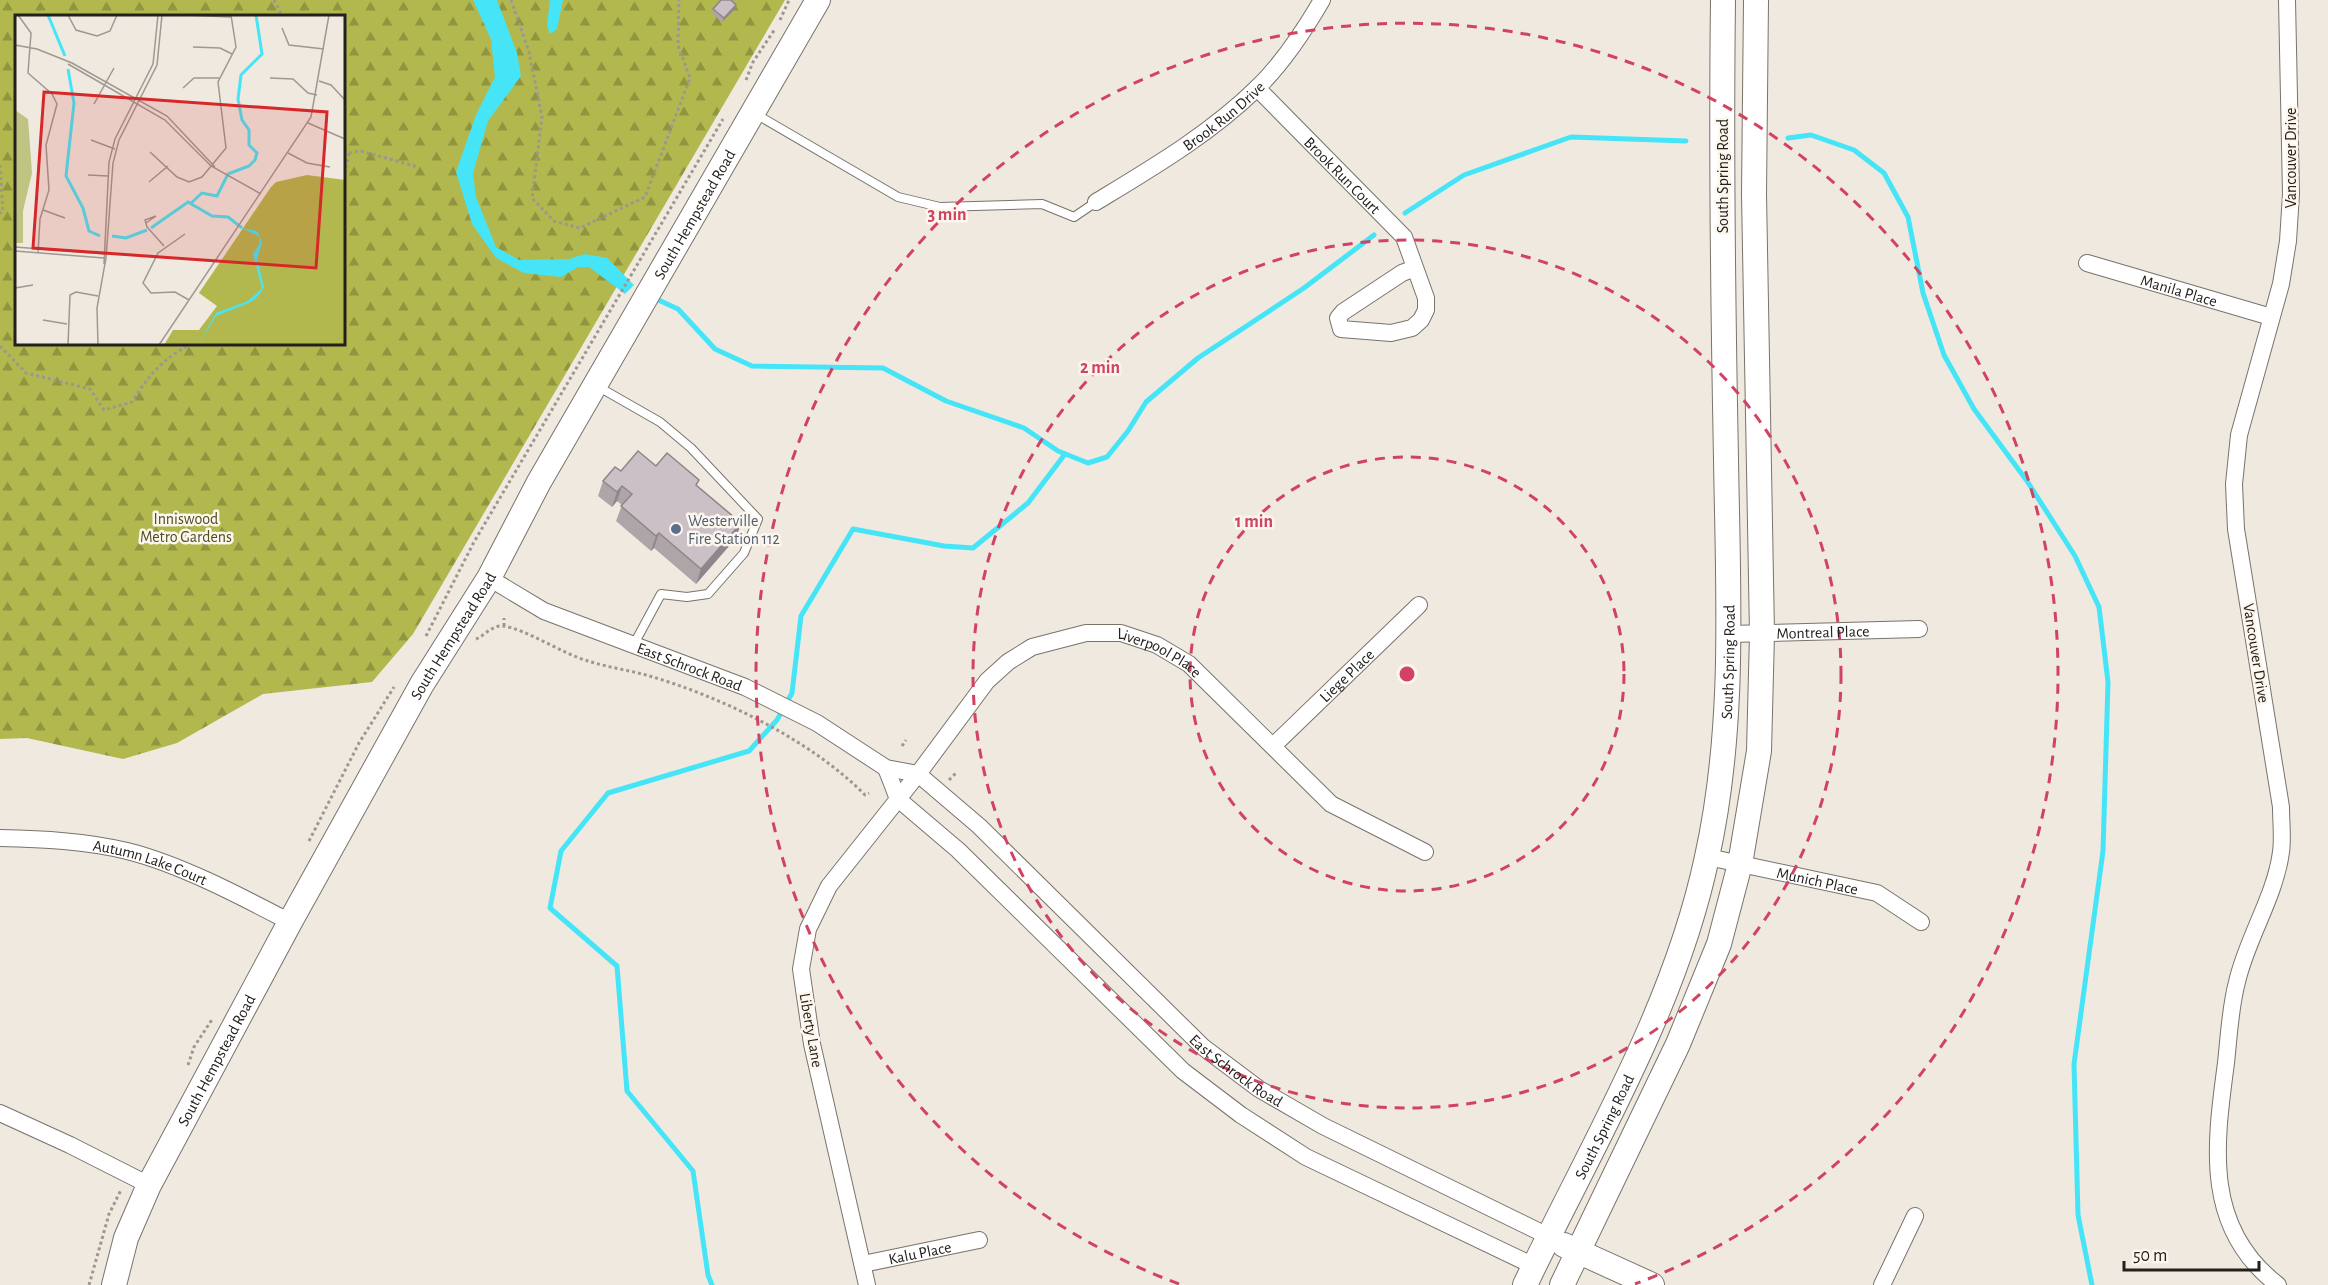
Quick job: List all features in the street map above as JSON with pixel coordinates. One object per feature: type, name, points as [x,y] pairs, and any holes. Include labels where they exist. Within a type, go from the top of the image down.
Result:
[{"type":"main road","name":"South Hempstead Road","points":[[114,1285],[126,1238],[149,1185],[290,922],[422,684],[489,578],[538,482],[653,282],[741,111],[818,0]]},
{"type":"main road","name":"South Spring Road","points":[[1530,1276],[1648,1031],[1687,934],[1708,857],[1726,747],[1729,634],[1721,194],[1723,0]]},
{"type":"main road","name":"South Spring Road","points":[[1567,1284],[1578,1251],[1678,1044],[1719,944],[1740,864],[1759,751],[1762,634],[1754,194],[1756,0]]},
{"type":"main road","name":"East Schrock Road","points":[[1548,1236],[1652,1285]]},
{"type":"main road","name":"East Schrock Road","points":[[1530,1276],[1567,1284]]},
{"type":"street","name":"Brook Run Drive","points":[[1096,202],[1184,147],[1257,88],[1302,33],[1322,0]]},
{"type":"street","name":"Vancouver Drive","points":[[2278,1285],[2264,1274],[2231,1227],[2220,1194],[2217,1129],[2236,984],[2274,881],[2281,853],[2281,807],[2236,529],[2234,484],[2239,435],[2285,263],[2291,195],[2287,0]]},
{"type":"street","name":"Brook Run Court","points":[[1257,88],[1404,237],[1426,298],[1426,310],[1412,328],[1391,333],[1341,330],[1338,318],[1343,312],[1402,273],[1415,268]]},
{"type":"street","name":"Manila Place","points":[[2087,263],[2271,317]]},
{"type":"street","name":"East Schrock Road","points":[[489,578],[544,610],[745,687],[817,723],[886,768],[918,774],[994,841],[1203,1047],[1259,1089],[1333,1131],[1548,1236]]},
{"type":"street","name":"Liege Place","points":[[1273,746],[1419,605]]},
{"type":"street","name":"Montreal Place","points":[[1729,634],[1919,629]]},
{"type":"street","name":"Liverpool Place","points":[[898,799],[987,681],[1008,662],[1032,647],[1086,633],[1120,633],[1157,645],[1189,664],[1331,804],[1425,852]]},
{"type":"street","name":"East Schrock Road","points":[[886,768],[898,799],[958,849],[1183,1071],[1241,1114],[1306,1157],[1530,1276]]},
{"type":"street","name":"Liberty Lane","points":[[867,1285],[812,1044],[801,969],[808,928],[829,886],[898,799]]},
{"type":"street","name":"Autumn Lake Court","points":[[0,838],[66,842],[128,851],[216,886],[290,922]]},
{"type":"street","name":"Munich Place","points":[[1708,857],[1877,893],[1921,922]]},
{"type":"street","points":[[0,1113],[149,1185]]},
{"type":"street","points":[[1882,1285],[1915,1216]]},
{"type":"street","name":"Kalu Place","points":[[863,1264],[979,1240]]},
{"type":"lane","points":[[741,111],[898,197],[940,207],[1042,204],[1074,217],[1096,202]]},
{"type":"lane","points":[[595,384],[660,422],[691,448],[758,519],[744,553],[708,594],[687,597],[661,594],[634,644]]},
{"type":"path","points":[[274,0],[282,15]]},
{"type":"path","points":[[512,0],[529,52],[542,117],[532,198],[554,220],[580,228],[645,197],[690,78],[678,45],[679,0]]},
{"type":"path","points":[[745,82],[753,62],[777,26],[789,0]]},
{"type":"path","points":[[421,645],[474,542],[546,423],[648,244],[741,111]]},
{"type":"path","points":[[345,151],[349,153],[361,151],[418,167]]},
{"type":"path","points":[[345,172],[349,153]]},
{"type":"path","points":[[0,165],[3,211],[0,213]]},
{"type":"path","points":[[0,346],[26,373],[90,389],[104,410],[132,402],[147,377],[179,350],[190,345]]},
{"type":"path","points":[[504,618],[504,626]]},
{"type":"path","points":[[477,640],[488,631],[504,626],[588,662],[647,676],[727,706],[824,758],[867,794]]},
{"type":"path","points":[[308,844],[359,743],[396,684]]},
{"type":"path","points":[[903,746],[906,740]]},
{"type":"path","points":[[949,780],[956,773]]},
{"type":"green space","name":"Inniswood Metro Gardens","points":[[0,0],[785,0],[413,634],[372,682],[263,694],[177,743],[123,759],[27,738],[0,739]]},
{"type":"water","points":[[473,0],[497,0],[517,53],[521,76],[488,121],[473,173],[476,197],[496,247],[519,260],[569,259],[585,254],[607,258],[634,285],[625,294],[589,267],[578,267],[561,277],[524,273],[496,258],[472,224],[456,172],[476,115],[495,77],[491,39]]},
{"type":"water","points":[[550,0],[563,0],[557,29],[550,34],[547,25]]},
{"type":"building","points":[[721,0],[731,0],[736,5],[724,18],[713,9]]},
{"type":"building","name":"Westerville Fire Station 112","points":[[638,451],[656,466],[667,453],[699,480],[696,485],[741,523],[701,569],[659,533],[656,536],[621,506],[632,494],[622,486],[617,492],[603,481],[615,467],[621,471]]},
{"type":"waterway","points":[[1788,138],[1811,135],[1854,150],[1884,173],[1908,217],[1923,293],[1944,355],[1974,409],[2027,481],[2075,556],[2099,607],[2108,682],[2103,851],[2074,1064],[2078,1215],[2092,1285]]},
{"type":"waterway","points":[[1405,213],[1464,175],[1571,137],[1686,141]]},
{"type":"waterway","points":[[654,298],[678,309],[715,349],[752,366],[883,368],[946,401],[1024,428],[1058,451],[1088,463],[1107,457],[1128,431],[1146,402],[1198,358],[1304,288],[1374,235]]},
{"type":"waterway","points":[[712,1285],[708,1275],[693,1171],[627,1091],[617,966],[550,908],[561,851],[608,793],[749,751],[777,720],[792,693],[801,616],[853,529],[944,546],[973,548],[1028,503],[1065,454]]},
{"type":"place","name":"Westerville Fire Station 112","points":[[676,529]]}]
